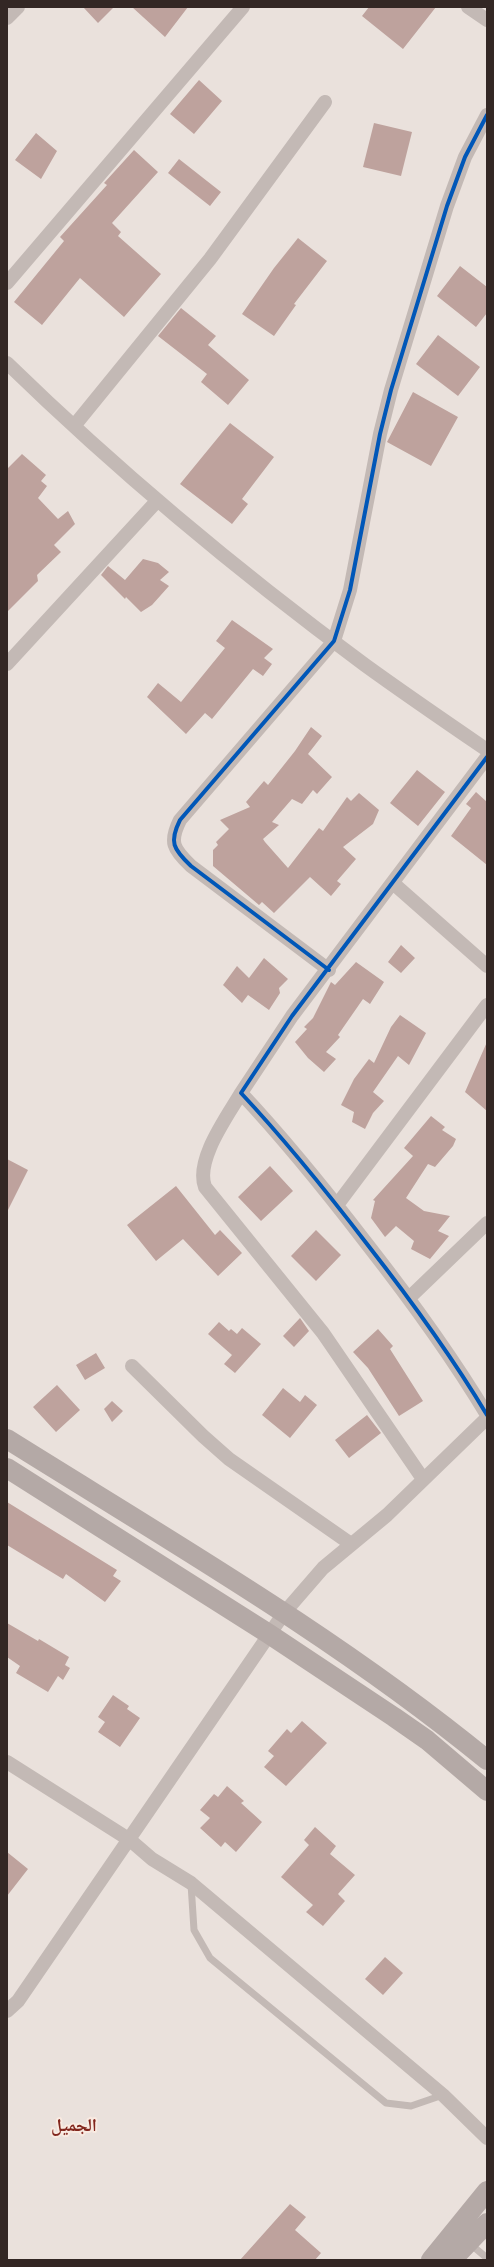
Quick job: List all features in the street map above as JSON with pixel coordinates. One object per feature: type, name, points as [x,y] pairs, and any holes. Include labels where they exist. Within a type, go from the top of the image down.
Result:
[{"type":"street","points":[[7,18],[18,7]]},
{"type":"street","points":[[7,283],[243,7]]},
{"type":"street","points":[[468,7],[487,20]]},
{"type":"street","points":[[74,426],[210,259],[325,102]]},
{"type":"street","points":[[329,970],[191,866],[181,857],[175,845],[173,834],[180,820],[334,641],[350,590],[380,434],[391,390],[447,206],[465,157],[487,115]]},
{"type":"street","points":[[7,363],[156,501],[334,641],[487,750]]},
{"type":"street","points":[[7,664],[156,501]]},
{"type":"street","points":[[423,1480],[324,1333],[205,1187],[202,1179],[207,1153],[240,1093],[292,1016],[394,884],[487,757]]},
{"type":"street","points":[[394,884],[487,966]]},
{"type":"street","points":[[337,1205],[487,1005]]},
{"type":"street","points":[[7,2011],[18,2001],[130,1840],[284,1613],[312,1580],[351,1544],[387,1514],[487,1416],[458,1367],[409,1298],[337,1205],[270,1124],[240,1093]]},
{"type":"street","points":[[409,1298],[486,1227]]},
{"type":"street","points":[[132,1366],[228,1459],[351,1544]]},
{"type":"street","points":[[7,1439],[284,1613],[441,1722],[487,1760]]},
{"type":"street","points":[[7,1468],[269,1634],[427,1740],[487,1791]]},
{"type":"street","points":[[7,1762],[130,1840],[152,1859],[191,1883],[443,2095],[487,2138]]},
{"type":"street","points":[[452,2260],[469,2243],[482,2216],[487,2192]]},
{"type":"street","points":[[431,2260],[482,2216]]},
{"type":"lane","points":[[191,1883],[194,1930],[198,1940],[210,1958],[251,1993],[386,2103],[411,2106],[443,2095]]},
{"type":"lane","points":[[469,2243],[487,2258]]},
{"type":"building","points":[[83,7],[114,7],[98,23]]},
{"type":"building","points":[[132,7],[188,7],[165,37]]},
{"type":"building","points":[[369,7],[436,7],[403,49],[362,16]]},
{"type":"building","points":[[199,80],[222,101],[194,134],[170,114]]},
{"type":"building","points":[[374,123],[412,132],[401,176],[363,167]]},
{"type":"building","points":[[36,133],[57,151],[41,179],[15,160]]},
{"type":"building","points":[[134,150],[158,172],[112,223],[121,232],[118,236],[161,274],[124,317],[80,278],[42,325],[14,302],[64,241],[60,237],[107,185],[104,183]]},
{"type":"building","points":[[179,159],[221,192],[210,206],[168,173]]},
{"type":"building","points":[[298,238],[327,261],[294,304],[296,305],[274,336],[242,314],[274,268]]},
{"type":"building","points":[[460,266],[487,287],[487,313],[476,327],[437,296]]},
{"type":"building","points":[[181,308],[216,336],[208,345],[249,380],[228,405],[201,382],[207,374],[158,336]]},
{"type":"building","points":[[438,335],[480,367],[458,396],[416,364]]},
{"type":"building","points":[[413,392],[458,417],[431,466],[387,442]]},
{"type":"building","points":[[230,423],[274,457],[242,499],[248,504],[232,524],[180,484]]},
{"type":"building","points":[[22,454],[46,475],[41,481],[47,486],[38,498],[58,519],[68,511],[75,524],[54,545],[61,552],[37,575],[38,581],[7,612],[7,469]]},
{"type":"building","points":[[143,559],[158,563],[169,572],[160,580],[169,586],[152,605],[141,612],[126,597],[125,599],[101,575],[108,566],[125,580]]},
{"type":"building","points":[[232,620],[273,649],[264,658],[272,664],[263,676],[253,669],[212,719],[205,713],[186,734],[147,697],[158,683],[181,702],[225,648],[216,641]]},
{"type":"building","points":[[311,727],[322,736],[308,754],[332,777],[317,794],[313,790],[302,804],[292,799],[272,822],[279,825],[263,839],[265,842],[288,868],[319,828],[323,831],[347,797],[351,801],[359,793],[379,810],[373,824],[343,847],[356,859],[337,881],[341,884],[331,896],[310,877],[274,913],[262,902],[259,905],[213,866],[213,850],[218,845],[216,842],[229,829],[220,820],[250,807],[246,802],[264,781],[268,785],[295,751]]},
{"type":"building","points":[[417,770],[445,792],[418,826],[390,803]]},
{"type":"building","points":[[476,792],[487,802],[487,865],[451,836],[471,808],[466,804]]},
{"type":"building","points":[[401,945],[415,958],[401,973],[388,962]]},
{"type":"building","points":[[264,958],[288,979],[279,988],[280,993],[269,1010],[248,995],[242,1003],[223,985],[237,966],[249,978]]},
{"type":"building","points":[[356,962],[384,982],[370,1004],[363,999],[338,1035],[340,1037],[326,1052],[336,1059],[324,1072],[308,1058],[295,1042],[307,1029],[304,1027],[313,1018],[331,982],[335,985]]},
{"type":"building","points":[[400,1015],[426,1033],[409,1065],[398,1056],[373,1092],[384,1101],[373,1113],[365,1129],[352,1122],[354,1112],[341,1105],[354,1079],[369,1059],[374,1063],[391,1027]]},
{"type":"building","points":[[487,1042],[487,1111],[465,1092]]},
{"type":"building","points":[[431,1116],[445,1127],[442,1130],[456,1139],[453,1146],[435,1167],[428,1164],[406,1198],[424,1211],[450,1216],[438,1231],[449,1236],[430,1259],[411,1249],[414,1241],[396,1226],[385,1237],[371,1218],[375,1201],[373,1200],[413,1156],[404,1148]]},
{"type":"building","points":[[7,1159],[28,1170],[7,1212]]},
{"type":"building","points":[[270,1166],[293,1191],[261,1221],[238,1197]]},
{"type":"building","points":[[176,1186],[215,1235],[220,1230],[242,1253],[218,1276],[183,1239],[156,1261],[127,1225]]},
{"type":"building","points":[[316,1230],[341,1255],[316,1281],[291,1256]]},
{"type":"building","points":[[300,1318],[309,1331],[294,1347],[283,1336]]},
{"type":"building","points":[[219,1322],[229,1331],[231,1329],[237,1334],[242,1328],[261,1344],[235,1373],[224,1364],[232,1355],[208,1334]]},
{"type":"building","points":[[378,1329],[393,1346],[390,1349],[423,1401],[399,1416],[368,1368],[353,1352]]},
{"type":"building","points":[[96,1353],[105,1368],[85,1380],[76,1365]]},
{"type":"building","points":[[57,1385],[80,1410],[56,1432],[33,1407]]},
{"type":"building","points":[[283,1388],[300,1402],[305,1395],[317,1405],[290,1438],[262,1415]]},
{"type":"building","points":[[112,1401],[123,1411],[112,1422],[104,1409]]},
{"type":"building","points":[[367,1415],[381,1433],[349,1458],[335,1440]]},
{"type":"building","points":[[7,1502],[117,1570],[113,1576],[121,1581],[105,1602],[66,1574],[63,1579],[7,1545]]},
{"type":"building","points":[[7,1623],[38,1641],[39,1639],[69,1657],[65,1665],[70,1668],[63,1680],[58,1676],[48,1692],[16,1673],[20,1666],[7,1657]]},
{"type":"building","points":[[113,1695],[129,1706],[127,1709],[140,1718],[120,1747],[98,1732],[105,1722],[98,1717]]},
{"type":"building","points":[[302,1721],[327,1743],[286,1786],[264,1767],[274,1756],[268,1751],[287,1729],[291,1733]]},
{"type":"building","points":[[227,1786],[244,1801],[241,1803],[262,1822],[236,1852],[225,1842],[221,1847],[200,1828],[210,1818],[200,1810],[214,1794],[218,1797]]},
{"type":"building","points":[[315,1827],[336,1846],[330,1854],[355,1875],[338,1894],[345,1901],[323,1926],[306,1912],[313,1905],[281,1877],[309,1845],[304,1840]]},
{"type":"building","points":[[7,1852],[28,1869],[7,1896]]},
{"type":"building","points":[[385,1957],[403,1973],[383,1995],[365,1979]]},
{"type":"building","points":[[290,2204],[306,2217],[295,2230],[321,2253],[315,2260],[240,2260]]},
{"type":"cycle path","points":[[329,970],[191,866],[177,850],[174,840],[175,834],[180,820],[334,641],[350,590],[380,434],[391,390],[447,206],[465,157],[487,115]]},
{"type":"cycle path","points":[[487,757],[292,1016],[241,1093],[306,1167],[383,1265],[445,1349],[487,1415]]},
{"type":"district","name":"الجميل","points":[[74,2127]]}]
